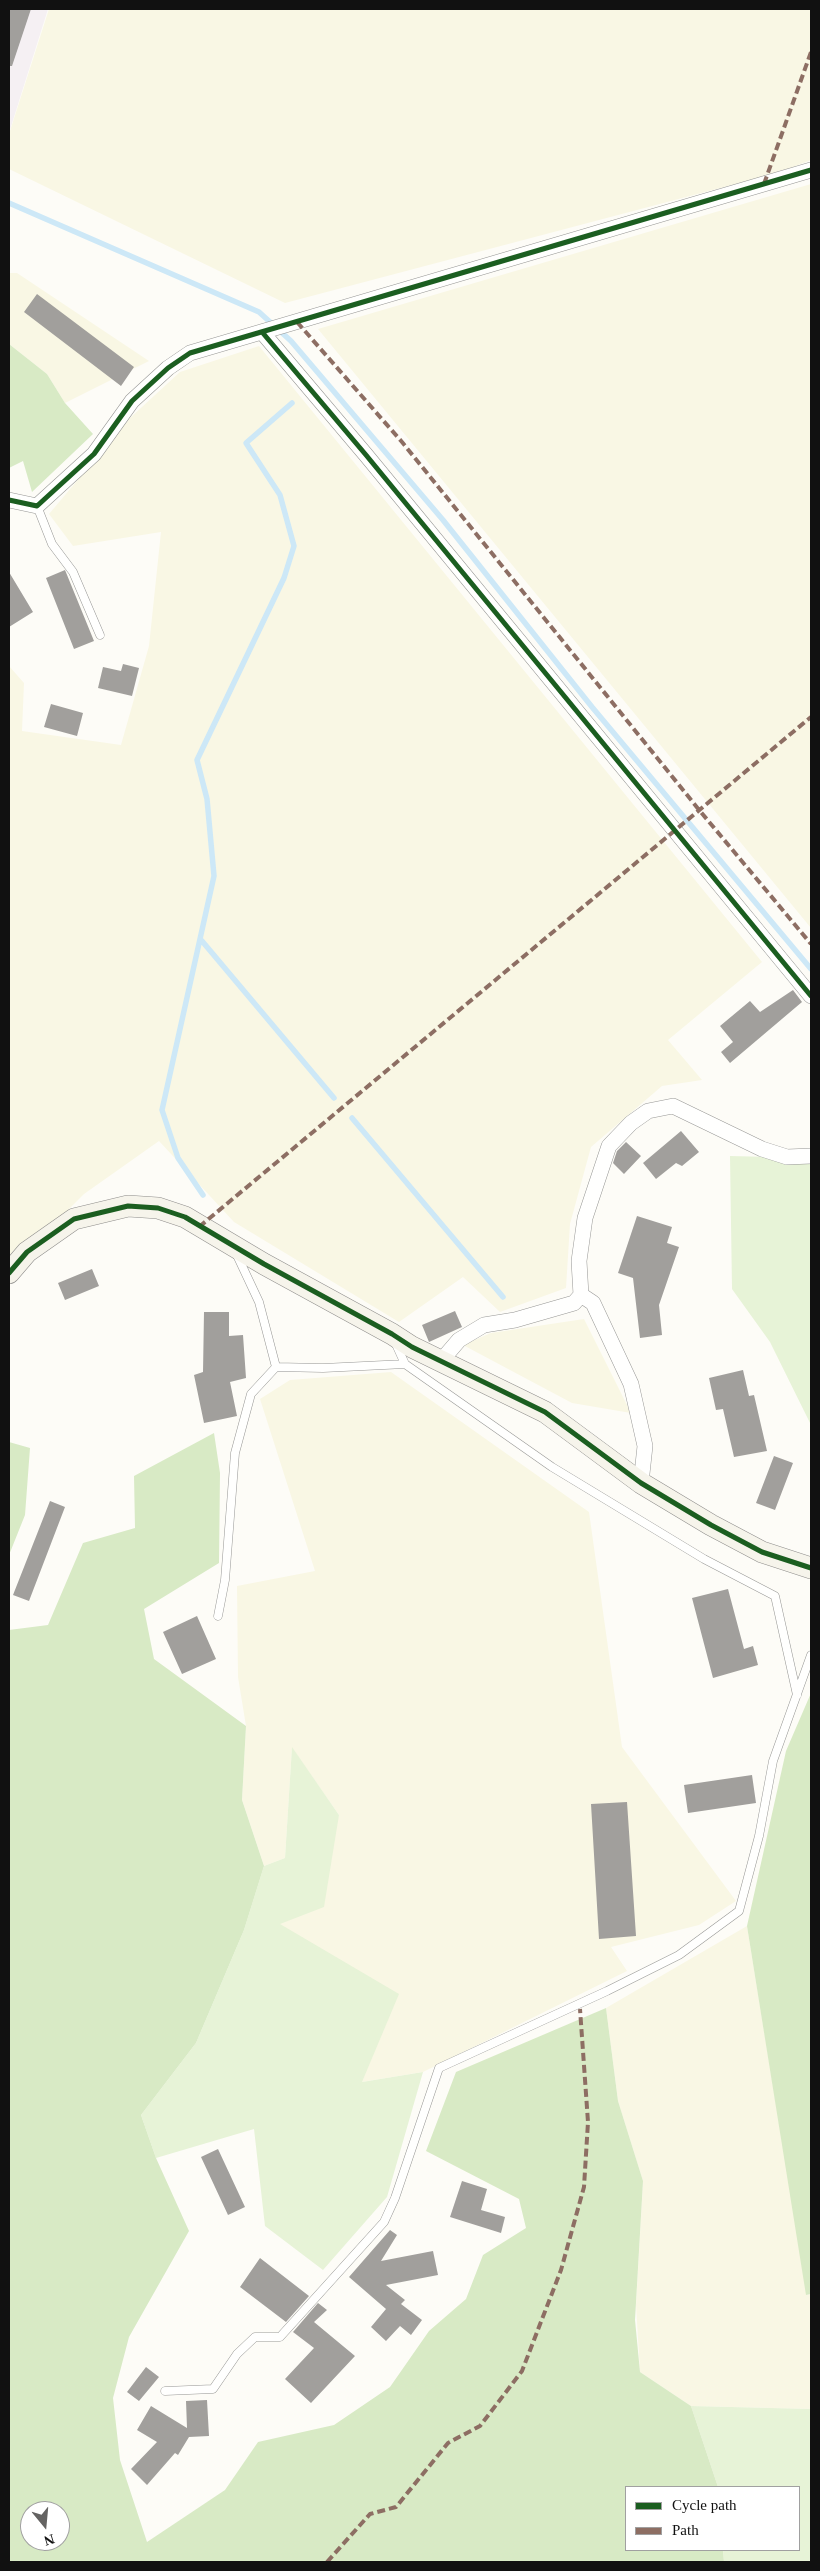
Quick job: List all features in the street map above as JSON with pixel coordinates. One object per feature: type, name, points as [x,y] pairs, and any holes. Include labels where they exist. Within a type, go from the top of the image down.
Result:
[{"type":"street","points":[[9,500],[37,506],[94,454],[132,401],[168,368],[190,353],[811,170]]},
{"type":"street","points":[[265,331],[811,996]]},
{"type":"street","points":[[441,1361],[460,1340],[484,1325],[515,1320],[574,1303],[581,1294],[580,1261],[585,1218],[609,1146],[631,1123],[648,1111],[673,1106],[762,1150],[787,1157],[811,1156]]},
{"type":"street","points":[[9,1273],[27,1252],[74,1219],[128,1206],[158,1208],[185,1217],[412,1347],[545,1412],[641,1483],[711,1525],[762,1552],[811,1568]]},
{"type":"street","points":[[581,1294],[593,1303],[631,1384],[645,1446],[641,1483]]},
{"type":"lane","points":[[37,506],[52,544],[73,572],[100,636]]},
{"type":"lane","points":[[233,1246],[259,1302],[276,1366]]},
{"type":"lane","points":[[392,1334],[405,1364],[552,1467],[704,1559],[775,1596],[797,1695]]},
{"type":"lane","points":[[276,1366],[323,1368],[405,1364]]},
{"type":"lane","points":[[218,1616],[226,1580],[235,1453],[251,1394],[276,1366]]},
{"type":"lane","points":[[165,2391],[213,2389],[237,2354],[255,2337],[280,2337],[384,2222],[395,2198],[439,2068],[607,1991],[679,1955],[739,1911],[759,1836],[772,1761],[811,1655]]},
{"type":"shaded area","points":[[9,9],[48,9],[9,133]]},
{"type":"shaded area","points":[[49,9],[811,9],[811,160],[777,173],[285,303],[9,169],[9,134]]},
{"type":"shaded area","points":[[811,184],[811,928],[318,329]]},
{"type":"shaded area","points":[[9,273],[17,273],[149,361],[65,403],[47,374],[9,344]]},
{"type":"shaded area","points":[[259,346],[762,962],[668,1040],[702,1080],[662,1086],[591,1147],[570,1224],[566,1288],[500,1312],[463,1277],[399,1322],[234,1222],[159,1141],[84,1194],[9,1269],[9,666],[24,683],[22,731],[121,745],[149,646],[161,532],[73,546],[49,514],[130,418],[180,372]]},
{"type":"shaded area","points":[[584,1319],[631,1413],[572,1403],[463,1345],[491,1333]]},
{"type":"shaded area","points":[[391,1372],[589,1512],[622,1747],[736,1901],[699,1925],[611,1947],[627,1971],[423,2072],[362,2082],[279,1924],[339,1815],[292,1748],[285,1858],[264,1866],[242,1800],[246,1726],[238,1677],[237,1586],[315,1571],[260,1399],[290,1380]]},
{"type":"shaded area","points":[[747,1926],[807,2295],[811,2294],[811,2409],[691,2406],[640,2372],[636,2305],[643,2181],[618,2101],[606,2008]]},
{"type":"green space","points":[[9,344],[47,374],[65,403],[93,434],[32,492],[23,461],[9,468]]},
{"type":"green space","points":[[730,1156],[811,1158],[811,1425],[770,1342],[732,1289]]},
{"type":"green space","points":[[214,1433],[220,1473],[219,1563],[144,1609],[154,1659],[246,1726],[242,1800],[264,1866],[244,1930],[196,2043],[141,2115],[156,2158],[189,2231],[129,2337],[113,2398],[120,2460],[147,2542],[225,2490],[258,2442],[334,2425],[390,2387],[429,2331],[466,2299],[483,2255],[526,2228],[519,2199],[426,2151],[456,2072],[606,2008],[618,2101],[643,2181],[635,2320],[640,2372],[691,2406],[718,2486],[625,2486],[625,2551],[723,2551],[724,2562],[9,2562],[9,1630],[48,1625],[83,1543],[135,1528],[134,1476]]},
{"type":"green space","points":[[9,1442],[30,1448],[25,1515],[9,1555]]},
{"type":"green space","points":[[811,1693],[811,2294],[806,2295],[747,1926],[786,1751]]},
{"type":"green space","points":[[292,1747],[339,1815],[324,1907],[280,1924],[399,1994],[362,2082],[423,2072],[387,2197],[323,2270],[265,2226],[254,2129],[156,2158],[141,2115],[196,2043],[244,1930],[264,1866],[285,1858]]},
{"type":"green space","points":[[691,2406],[811,2409],[811,2562],[724,2562],[723,2551],[800,2551],[800,2486],[718,2486]]},
{"type":"building","points":[[9,9],[31,9],[12,66],[9,66]]},
{"type":"building","points":[[37,294],[134,367],[121,386],[24,312]]},
{"type":"building","points":[[65,570],[94,641],[74,649],[46,578]]},
{"type":"building","points":[[9,572],[33,612],[9,627]]},
{"type":"building","points":[[123,664],[139,668],[132,696],[98,688],[103,667],[121,671]]},
{"type":"building","points":[[51,704],[83,713],[77,736],[44,727]]},
{"type":"building","points":[[793,990],[802,1002],[730,1063],[721,1052],[733,1042],[720,1026],[750,1001],[760,1012]]},
{"type":"building","points":[[681,1131],[699,1152],[682,1166],[676,1163],[656,1179],[643,1163]]},
{"type":"building","points":[[626,1142],[641,1156],[624,1174],[613,1163],[617,1151]]},
{"type":"building","points":[[637,1216],[672,1227],[667,1243],[679,1247],[659,1305],[662,1335],[640,1338],[633,1278],[618,1273]]},
{"type":"building","points":[[92,1269],[99,1286],[65,1300],[58,1283]]},
{"type":"building","points":[[455,1311],[462,1327],[429,1342],[422,1325]]},
{"type":"building","points":[[204,1312],[229,1312],[229,1336],[243,1335],[246,1378],[230,1382],[237,1416],[204,1423],[194,1375],[203,1372]]},
{"type":"building","points":[[743,1370],[749,1396],[754,1395],[767,1451],[734,1457],[723,1409],[716,1410],[709,1378]]},
{"type":"building","points":[[774,1456],[793,1463],[775,1510],[756,1503]]},
{"type":"building","points":[[50,1501],[65,1507],[29,1601],[13,1595]]},
{"type":"building","points":[[728,1589],[744,1649],[753,1646],[758,1665],[713,1678],[692,1598]]},
{"type":"building","points":[[197,1616],[216,1659],[182,1674],[163,1632]]},
{"type":"building","points":[[752,1775],[756,1803],[688,1813],[684,1785]]},
{"type":"building","points":[[627,1802],[636,1936],[599,1939],[591,1804]]},
{"type":"building","points":[[218,2149],[245,2207],[228,2215],[201,2157]]},
{"type":"building","points":[[462,2181],[487,2189],[481,2210],[505,2217],[501,2233],[450,2217]]},
{"type":"building","points":[[390,2230],[397,2235],[381,2261],[433,2251],[438,2275],[386,2285],[405,2300],[401,2304],[422,2320],[411,2335],[400,2326],[386,2341],[371,2327],[386,2309],[349,2277]]},
{"type":"building","points":[[260,2258],[309,2296],[286,2322],[240,2287]]},
{"type":"building","points":[[318,2303],[327,2310],[314,2322],[355,2356],[311,2403],[285,2379],[314,2348],[293,2332]]},
{"type":"building","points":[[146,2367],[159,2377],[139,2401],[127,2392]]},
{"type":"building","points":[[207,2400],[209,2436],[189,2437],[178,2455],[175,2453],[147,2485],[131,2469],[157,2442],[137,2430],[151,2406],[187,2428],[186,2401]]},
{"type":"waterway","points":[[9,203],[259,312],[291,341],[443,520],[592,707],[811,969]]},
{"type":"waterway","points":[[203,1195],[178,1158],[162,1110],[214,876],[207,799],[197,760],[284,578],[294,546],[280,495],[246,443],[292,403]]},
{"type":"waterway","points":[[202,941],[334,1098]]},
{"type":"waterway","points":[[352,1118],[503,1297]]},
{"type":"marked path","points":[[764,184],[811,52]]},
{"type":"marked path","points":[[297,322],[402,442],[700,811],[811,944]]},
{"type":"marked path","points":[[199,1227],[811,717]]},
{"type":"marked path","points":[[327,2562],[370,2514],[396,2507],[448,2443],[480,2426],[522,2371],[561,2270],[584,2187],[588,2122],[580,2009]]},
{"type":"cycle path","points":[[9,500],[37,506],[94,454],[132,401],[168,368],[190,353],[811,170]]},
{"type":"cycle path","points":[[262,332],[366,455],[811,996]]},
{"type":"cycle path","points":[[9,1273],[27,1252],[74,1219],[128,1206],[158,1208],[185,1217],[264,1264],[392,1334],[412,1347],[545,1412],[641,1483],[711,1525],[762,1552],[811,1568]]}]
